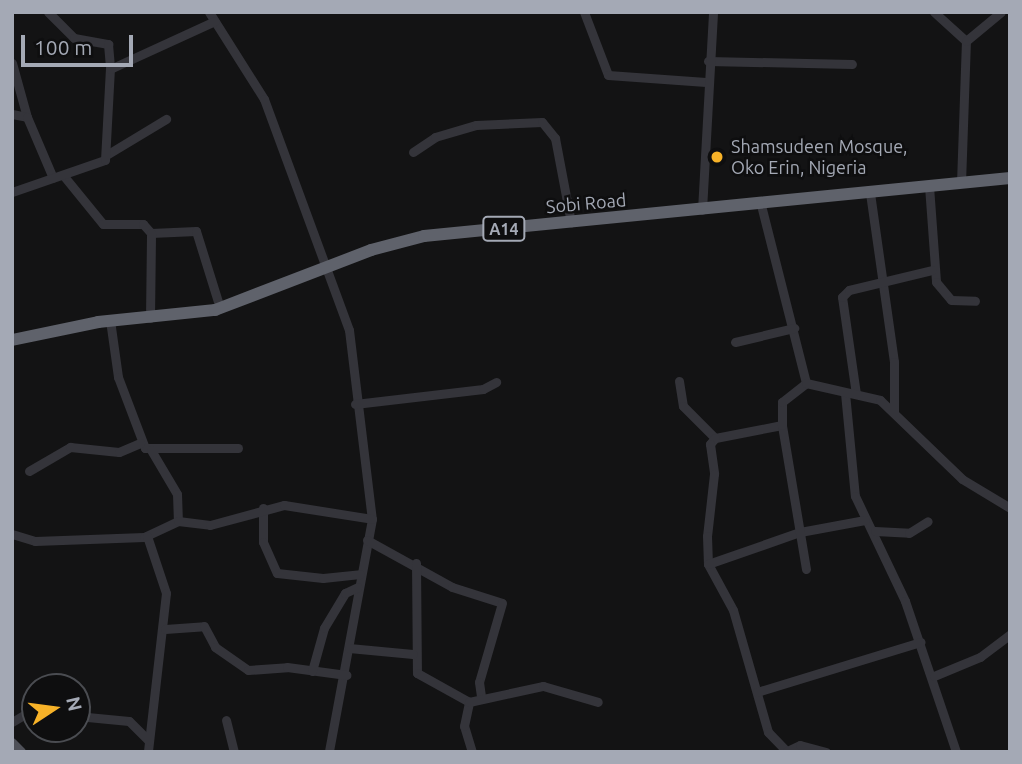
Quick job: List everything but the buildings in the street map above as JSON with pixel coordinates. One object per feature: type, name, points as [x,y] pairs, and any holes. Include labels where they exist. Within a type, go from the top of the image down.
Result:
[{"type":"highway","name":"Sobi Road","points":[[12,340],[110,320],[150,318],[220,308],[405,239],[1010,178]]},
{"type":"main road","points":[[12,743],[21,752]]},
{"type":"street","points":[[48,12],[74,38],[108,44],[108,154]]},
{"type":"street","points":[[584,12],[608,75],[706,82]]},
{"type":"street","points":[[702,210],[706,82],[712,12]]},
{"type":"street","points":[[934,12],[967,41]]},
{"type":"street","points":[[961,183],[967,41],[1001,12]]},
{"type":"street","points":[[110,69],[212,17],[264,99],[328,266],[349,330],[355,404],[372,519],[360,574],[346,676],[329,752]]},
{"type":"street","points":[[708,61],[852,64]]},
{"type":"street","points":[[12,63],[27,117],[53,178]]},
{"type":"street","points":[[12,114],[27,117]]},
{"type":"street","points":[[12,192],[93,167],[108,154],[166,119]]},
{"type":"street","points":[[413,152],[435,137],[476,125],[542,122],[555,138],[571,222]]},
{"type":"street","points":[[63,175],[103,224],[143,224],[151,233],[150,318]]},
{"type":"street","points":[[929,186],[932,270],[945,296],[975,301]]},
{"type":"street","points":[[870,193],[894,362],[894,411]]},
{"type":"street","points":[[761,205],[806,383]]},
{"type":"street","points":[[151,233],[196,231],[220,308]]},
{"type":"street","points":[[932,270],[883,280],[842,296],[851,394],[855,496],[865,520],[875,531],[921,642],[956,752]]},
{"type":"street","points":[[110,320],[118,377],[140,443],[151,450],[177,494],[178,520]]},
{"type":"street","points":[[735,342],[794,328]]},
{"type":"street","points":[[679,381],[683,406],[715,438]]},
{"type":"street","points":[[355,404],[483,389],[496,382]]},
{"type":"street","points":[[806,383],[880,400],[962,479],[1010,508]]},
{"type":"street","points":[[806,383],[782,402],[782,425],[806,569]]},
{"type":"street","points":[[782,425],[715,438],[710,444],[708,564],[733,610],[771,738],[787,751],[800,745],[826,752]]},
{"type":"street","points":[[29,471],[69,447],[119,452],[140,443]]},
{"type":"street","points":[[151,450],[238,449]]},
{"type":"street","points":[[12,534],[44,541],[147,536],[178,520],[210,525],[262,508],[284,505],[372,519]]},
{"type":"street","points":[[262,508],[263,542],[268,564],[277,573],[295,578],[360,574]]},
{"type":"street","points":[[708,564],[800,532],[865,520]]},
{"type":"street","points":[[875,531],[909,533],[928,521]]},
{"type":"street","points":[[147,536],[164,578],[165,629],[148,752]]},
{"type":"street","points":[[367,540],[416,563],[452,587],[502,604],[479,682],[481,697]]},
{"type":"street","points":[[416,563],[413,654],[416,673],[469,702]]},
{"type":"street","points":[[312,671],[324,628],[345,593],[358,587]]},
{"type":"street","points":[[165,629],[204,626],[215,647],[248,670],[312,671],[346,676]]},
{"type":"street","points":[[934,676],[991,651],[1010,634]]},
{"type":"street","points":[[757,692],[921,642]]},
{"type":"street","points":[[349,648],[413,654]]},
{"type":"street","points":[[469,702],[481,697],[543,686],[598,702]]},
{"type":"street","points":[[469,702],[464,726],[472,752]]},
{"type":"street","points":[[91,717],[129,721],[149,741]]},
{"type":"street","points":[[226,720],[234,752]]},
{"type":"place","name":"Shamsudeen Mosque, Oko Erin, Nigeria","points":[[717,157]]}]
